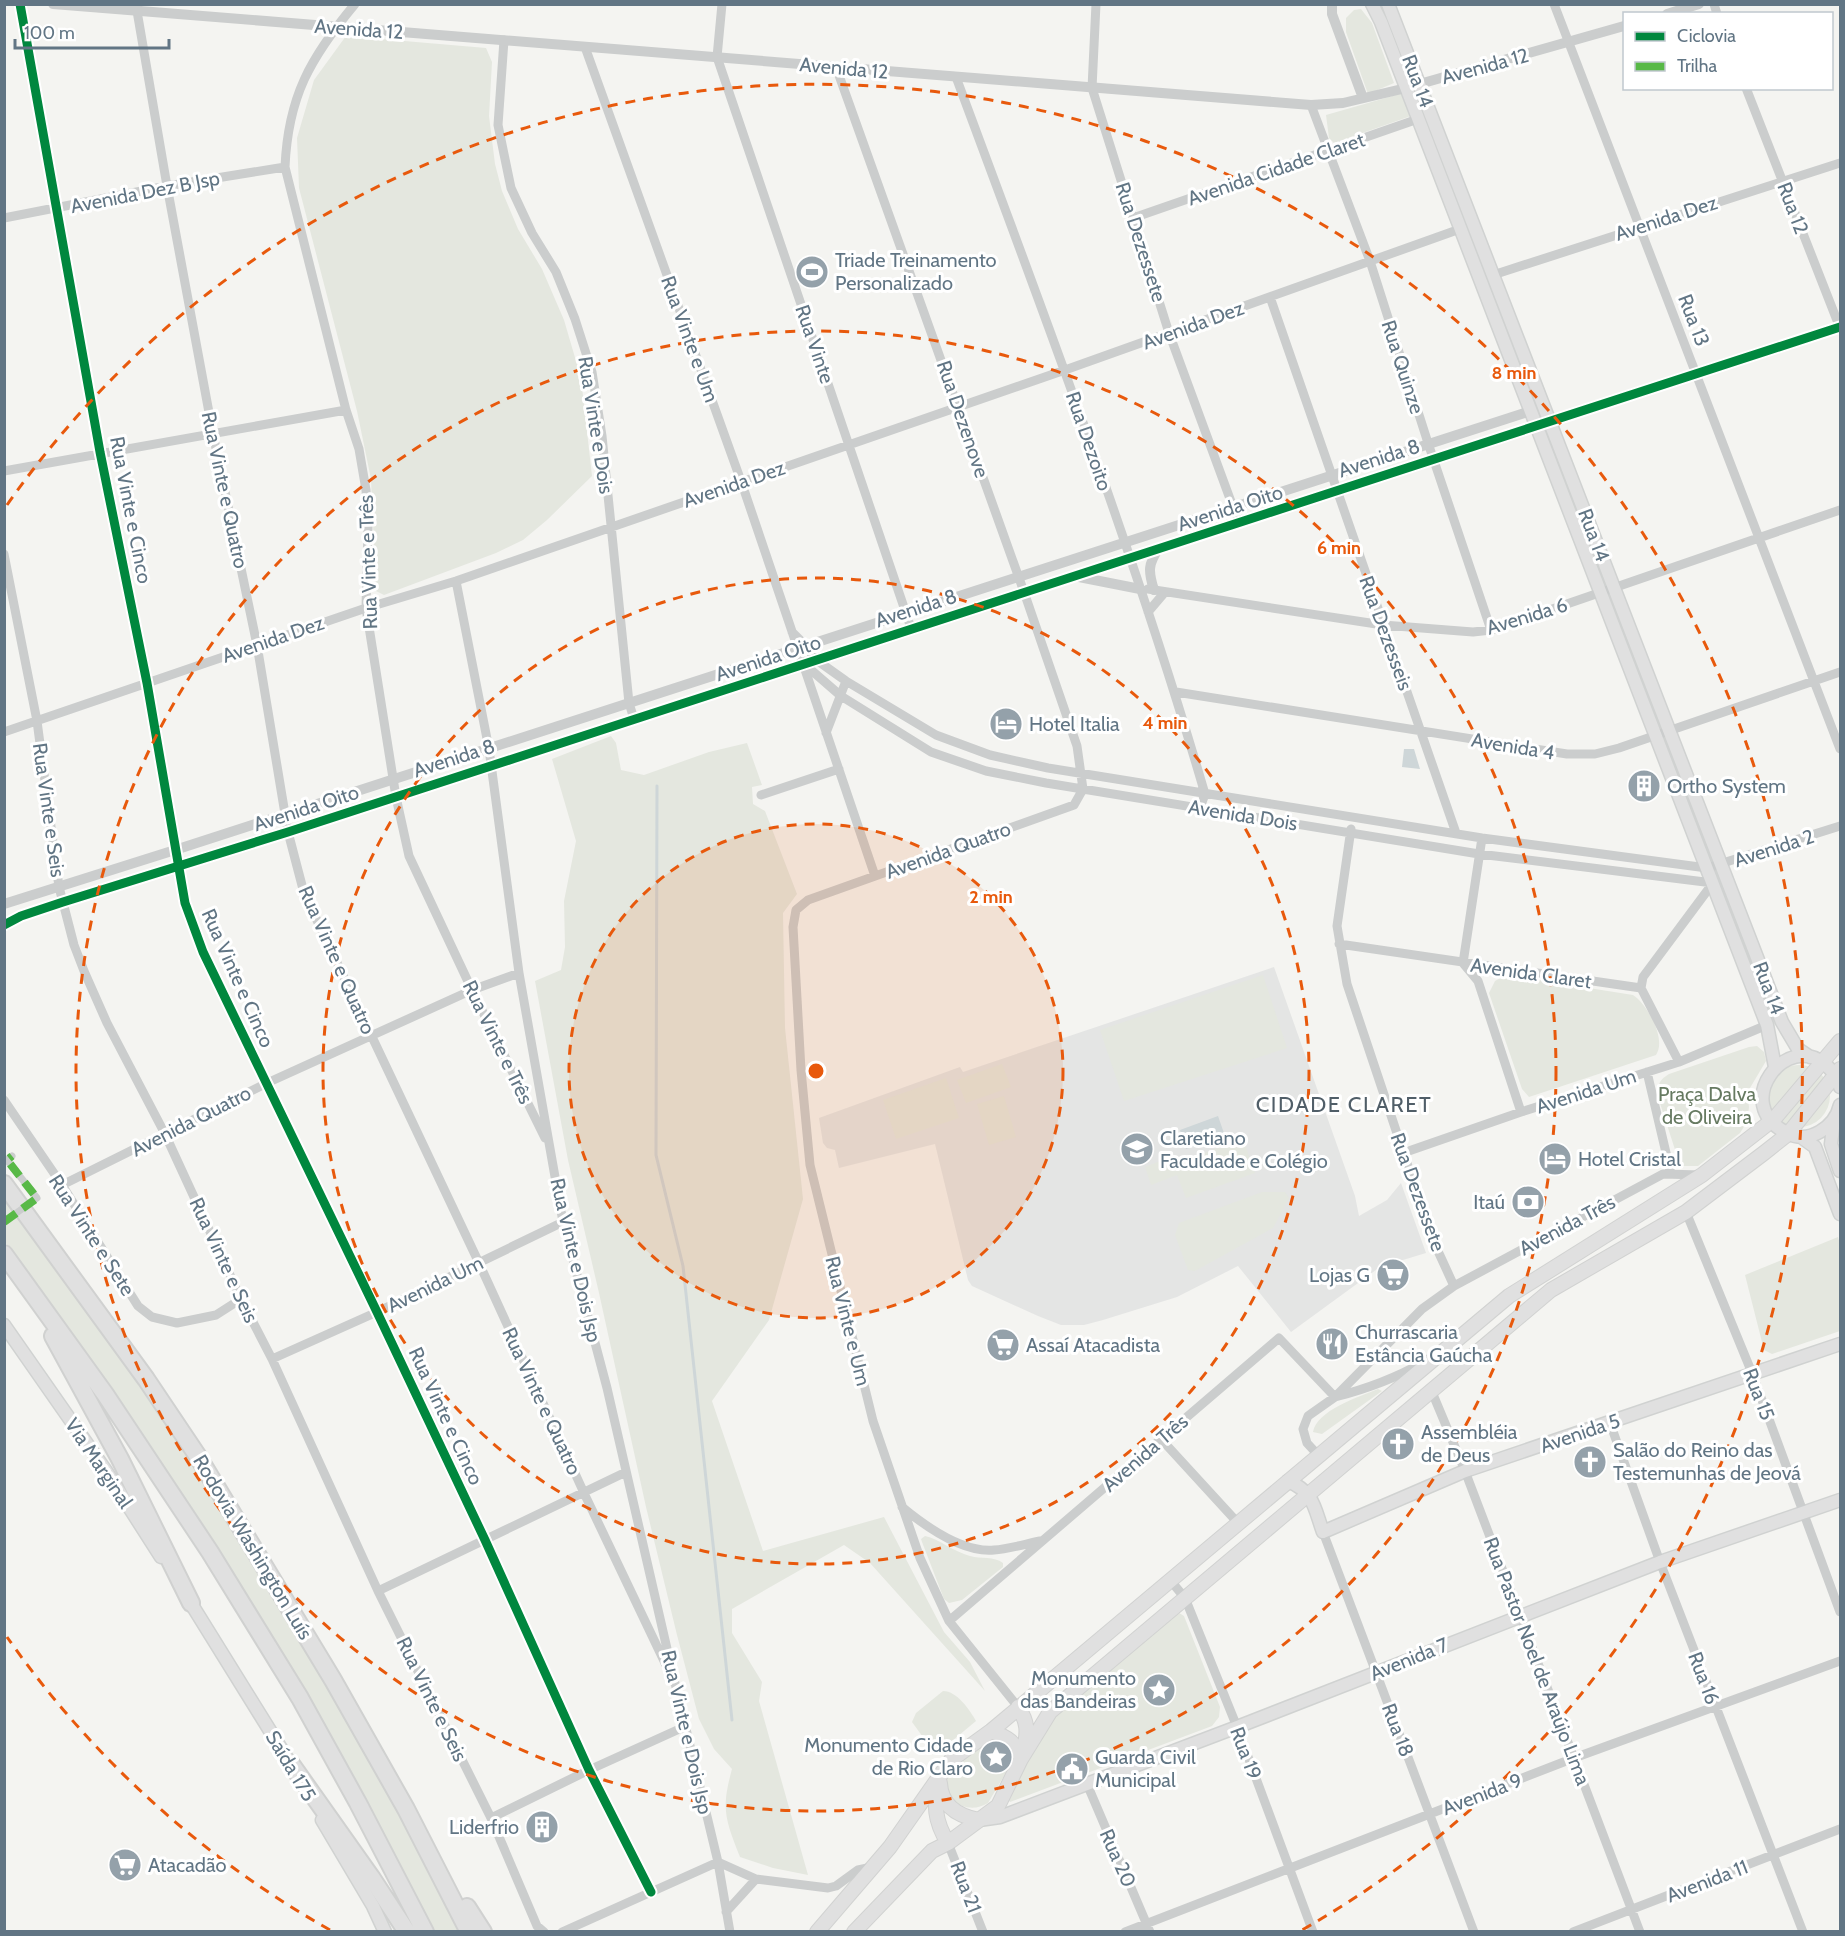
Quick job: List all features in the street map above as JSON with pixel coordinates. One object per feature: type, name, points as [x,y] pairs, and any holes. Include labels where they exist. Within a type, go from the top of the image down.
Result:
[{"type":"highway","name":"Rodovia Washington Luís","points":[[4,1184],[140,1370],[197,1455],[300,1623],[406,1809],[469,1932]]},
{"type":"highway","name":"Rodovia Washington Luís","points":[[8,1258],[105,1394],[210,1552],[300,1698],[425,1932]]},
{"type":"highway","points":[[8,1258],[85,1393],[191,1603]]},
{"type":"highway","points":[[291,1764],[407,1932]]},
{"type":"highway","points":[[406,1809],[483,1932]]},
{"type":"main road","name":"Rua 14","points":[[1372,4],[1381,22],[1767,1025],[1775,1067]]},
{"type":"main road","name":"Rua 14","points":[[1388,4],[1782,1022],[1798,1049],[1839,1077]]},
{"type":"main road","points":[[817,1932],[895,1841],[951,1760],[991,1731],[1509,1296],[1702,1175],[1771,1122],[1816,1060],[1840,1041]]},
{"type":"main road","points":[[1816,1060],[1795,1057],[1775,1067],[1766,1078],[1762,1096],[1765,1112],[1771,1122],[1815,1147],[1840,1214]]},
{"type":"main road","points":[[854,1932],[932,1851],[948,1843],[998,1806],[1021,1760],[1050,1712],[1551,1290],[1686,1212],[1794,1135],[1839,1077]]},
{"type":"main road","points":[[1840,1105],[1834,1120],[1831,1144],[1840,1171]]},
{"type":"main road","points":[[1794,1135],[1818,1133],[1834,1120]]},
{"type":"main road","name":"Via Marginal","points":[[4,1324],[106,1471],[191,1603]]},
{"type":"main road","name":"Avenida 5","points":[[1323,1532],[1465,1471],[1840,1344]]},
{"type":"main road","points":[[1288,1481],[1300,1486],[1309,1494]]},
{"type":"main road","name":"Rua 18","points":[[1309,1494],[1323,1532]]},
{"type":"main road","name":"Avenida 7","points":[[979,1820],[1000,1817],[1660,1562],[1840,1500]]},
{"type":"main road","points":[[1205,1550],[1206,1565],[1218,1570]]},
{"type":"main road","points":[[1143,1602],[1156,1609],[1160,1619]]},
{"type":"main road","name":"Saída 175","points":[[191,1603],[291,1764],[373,1906],[385,1932]]},
{"type":"main road","points":[[1018,1707],[1025,1718],[1028,1734],[1021,1760]]},
{"type":"main road","points":[[991,1731],[1012,1741],[1018,1749],[1021,1760]]},
{"type":"main road","points":[[940,1775],[940,1794],[951,1808],[963,1817],[979,1820]]},
{"type":"main road","points":[[940,1775],[935,1811],[948,1843]]},
{"type":"street","name":"Rua Vinte e Cinco","points":[[20,4],[100,452],[147,683],[186,903],[199,944],[485,1540],[589,1770],[651,1892]]},
{"type":"street","name":"Avenida 12","points":[[53,4],[138,8],[336,27],[1311,105],[1343,103],[1406,88],[1623,26]]},
{"type":"street","name":"Rua Vinte e Três","points":[[355,4],[336,27],[307,71],[296,101],[286,145],[285,167],[345,410],[359,449],[366,490],[368,526],[366,608],[396,796],[409,856],[550,1148]]},
{"type":"street","name":"Rua Vinte","points":[[722,4],[717,57],[911,628]]},
{"type":"street","name":"Rua Dezessete","points":[[1096,4],[1092,87],[1169,333],[1240,522]]},
{"type":"street","points":[[1332,4],[1332,14],[1363,98]]},
{"type":"street","name":"Rua 13","points":[[1554,4],[1840,749]]},
{"type":"street","points":[[1673,12],[1699,4]]},
{"type":"street","name":"Rua Vinte e Quatro","points":[[138,8],[167,186],[213,434],[257,645],[288,832],[304,893],[675,1684]]},
{"type":"street","name":"Rua Vinte e Dois","points":[[504,40],[498,125],[511,188],[532,233],[556,272],[575,319],[592,372],[602,436],[629,703],[634,719]]},
{"type":"street","name":"Rua Vinte e Um","points":[[585,47],[741,481],[792,632],[802,647],[803,663],[875,876]]},
{"type":"street","name":"Rua Dezenove","points":[[836,67],[1077,746],[1083,789]]},
{"type":"street","name":"Rua Dezoito","points":[[957,77],[1065,370],[1176,692],[1205,794]]},
{"type":"street","name":"Rua 12","points":[[1747,90],[1840,327]]},
{"type":"street","name":"Rua Quinze","points":[[1311,105],[1370,261],[1491,630]]},
{"type":"street","name":"Avenida Cidade Claret","points":[[1133,218],[1418,119]]},
{"type":"street","name":"Avenida Dez","points":[[1493,275],[1840,163]]},
{"type":"street","name":"Avenida Dez B Jsp","points":[[4,218],[167,186],[285,167]]},
{"type":"street","name":"Avenida Dez","points":[[4,732],[366,608],[456,581],[1065,370],[1460,229]]},
{"type":"street","name":"Rua Dezesseis","points":[[1270,297],[1330,476],[1422,731],[1455,833]]},
{"type":"street","name":"Avenida 8","points":[[4,925],[21,916],[63,902],[288,832],[1840,327]]},
{"type":"street","points":[[4,471],[345,410]]},
{"type":"street","name":"Avenida Oito","points":[[4,904],[394,780],[1531,411]]},
{"type":"street","name":"Avenida 6","points":[[1140,589],[1383,625],[1473,632],[1491,630],[1840,510]]},
{"type":"street","points":[[1148,612],[1160,591],[1150,577],[1150,561],[1159,548]]},
{"type":"street","name":"Rua Vinte e Seis","points":[[4,554],[37,721],[59,887],[74,945],[84,971],[107,1023],[165,1134],[241,1299],[272,1359],[378,1592],[491,1818],[537,1926],[544,1932]]},
{"type":"street","points":[[1074,576],[1140,589]]},
{"type":"street","name":"Rua Vinte e Dois Jsp","points":[[456,581],[489,748],[519,973],[563,1222],[607,1388],[718,1862],[730,1932]]},
{"type":"street","name":"Avenida Dois","points":[[802,647],[846,681],[936,735],[990,755],[1205,794],[1482,838],[1707,868]]},
{"type":"street","name":"Avenida Dois","points":[[803,663],[841,696],[931,752],[986,771],[1479,854],[1713,883]]},
{"type":"street","name":"Avenida 4","points":[[1176,692],[1567,754],[1595,754],[1671,732],[1840,672]]},
{"type":"street","points":[[826,733],[846,681]]},
{"type":"street","points":[[686,685],[692,700]]},
{"type":"street","points":[[761,795],[839,769]]},
{"type":"street","name":"Avenida Quatro","points":[[804,902],[1074,805],[1083,789]]},
{"type":"street","points":[[1200,808],[1205,794]]},
{"type":"street","points":[[1220,811],[1222,796]]},
{"type":"street","name":"Rua Dezessete","points":[[1353,817],[1337,927],[1347,984],[1432,1238],[1454,1286]]},
{"type":"street","name":"Avenida 2","points":[[1707,868],[1840,826]]},
{"type":"street","points":[[1482,838],[1463,963],[1478,981],[1521,1112]]},
{"type":"street","points":[[1679,1062],[1641,988],[1643,977],[1713,883]]},
{"type":"street","name":"Rua Vinte e Um","points":[[804,902],[796,910],[793,927],[801,1070],[810,1165],[873,1421],[920,1558],[949,1621],[1018,1707]]},
{"type":"street","name":"Avenida Claret","points":[[1339,944],[1641,988]]},
{"type":"street","name":"Avenida Quatro","points":[[62,1185],[267,1083],[472,990],[519,973]]},
{"type":"street","name":"Avenida Um","points":[[1403,1153],[1521,1112],[1679,1062],[1767,1025]]},
{"type":"street","points":[[1647,1072],[1671,1174]]},
{"type":"street","name":"Rua Vinte e Sete","points":[[4,1100],[62,1185],[138,1306],[152,1317],[177,1323],[216,1315],[241,1299]]},
{"type":"street","points":[[4,1222],[37,1198],[8,1160],[12,1156]]},
{"type":"street","name":"Avenida Três","points":[[1318,1455],[1307,1443],[1303,1429],[1308,1416],[1335,1397],[1422,1309],[1454,1286],[1663,1174],[1702,1175]]},
{"type":"street","name":"Rua 15","points":[[1686,1212],[1752,1373],[1840,1612]]},
{"type":"street","name":"Avenida Um","points":[[272,1359],[377,1312],[563,1222]]},
{"type":"street","name":"Avenida Três","points":[[949,1621],[1279,1338],[1335,1397]]},
{"type":"street","points":[[1335,1397],[1368,1388],[1400,1375],[1442,1352]]},
{"type":"street","name":"Rua Pastor Noel de Araújo Lima","points":[[1432,1392],[1465,1471],[1640,1932]]},
{"type":"street","name":"Rua 16","points":[[1610,1423],[1660,1562],[1803,1932]]},
{"type":"street","points":[[1161,1439],[1238,1523]]},
{"type":"street","points":[[378,1592],[626,1472]]},
{"type":"street","points":[[902,1507],[928,1528],[963,1545],[991,1550],[1042,1541]]},
{"type":"street","name":"Rua 18","points":[[1323,1532],[1474,1932]]},
{"type":"street","name":"Rua 19","points":[[1170,1580],[1185,1598],[1237,1727],[1313,1932]]},
{"type":"street","name":"Avenida 9","points":[[1125,1932],[1148,1927],[1289,1868],[1574,1758],[1840,1661]]},
{"type":"street","points":[[491,1818],[686,1726]]},
{"type":"street","name":"Rua 20","points":[[1087,1784],[1148,1927]]},
{"type":"street","name":"Avenida 11","points":[[1573,1932],[1840,1829]]},
{"type":"street","name":"Rua 21","points":[[948,1843],[983,1932]]},
{"type":"street","points":[[562,1932],[718,1862],[756,1879],[828,1888],[842,1883],[858,1870],[874,1866]]},
{"type":"street","points":[[726,1912],[756,1879]]},
{"type":"shaded area","points":[[1404,749],[1414,749],[1420,769],[1402,767]]},
{"type":"shaded area","name":"Claretiano Faculdade e Colégio","points":[[1274,967],[1355,1196],[1359,1216],[1387,1200],[1401,1183],[1426,1253],[1380,1267],[1291,1332],[1238,1266],[1177,1297],[1084,1325],[1061,1325],[1038,1316],[972,1286],[968,1280],[935,1144],[839,1168],[835,1150],[827,1148],[823,1143],[819,1118],[960,1067],[963,1072]]},
{"type":"shaded area","points":[[1218,1116],[1225,1136],[1186,1149],[1180,1130]]},
{"type":"green space","points":[[1361,9],[1372,23],[1394,83],[1368,94],[1346,32],[1346,18],[1354,10]]},
{"type":"green space","points":[[346,36],[486,48],[492,62],[489,116],[495,164],[502,191],[518,229],[542,269],[564,320],[581,378],[592,476],[523,540],[496,553],[384,595],[376,591],[371,479],[357,411],[299,188],[297,138],[314,80]]},
{"type":"green space","points":[[1403,93],[1411,116],[1334,143],[1329,138],[1326,115]]},
{"type":"green space","points":[[611,736],[616,743],[621,770],[644,775],[709,752],[747,743],[762,785],[752,787],[753,804],[765,811],[797,894],[783,913],[785,1028],[803,1199],[769,1320],[712,1401],[763,1551],[884,1517],[944,1632],[970,1662],[985,1691],[870,1563],[844,1545],[732,1609],[732,1633],[762,1682],[759,1701],[808,1875],[773,1868],[740,1857],[731,1833],[726,1814],[726,1794],[732,1769],[714,1749],[699,1719],[677,1635],[568,1160],[535,981],[561,970],[565,947],[564,901],[576,841],[552,759]]},
{"type":"green space","points":[[1263,975],[1287,1048],[1124,1101],[1100,1030]]},
{"type":"green space","points":[[1506,975],[1633,995],[1644,1006],[1654,1022],[1659,1040],[1656,1055],[1529,1097],[1522,1089],[1489,993],[1495,981]]},
{"type":"green space","name":"Praça Dalva de Oliveira","points":[[1757,1046],[1764,1052],[1766,1061],[1747,1093],[1749,1107],[1747,1122],[1740,1133],[1698,1166],[1683,1166],[1679,1162],[1658,1097],[1658,1086],[1661,1081],[1669,1074]]},
{"type":"green space","points":[[1002,1064],[1011,1087],[966,1103],[957,1080]]},
{"type":"green space","points":[[1799,1065],[1821,1074],[1830,1096],[1821,1118],[1799,1127],[1777,1118],[1768,1096],[1777,1074]]},
{"type":"green space","points":[[946,1078],[959,1118],[896,1139],[883,1100]]},
{"type":"green space","points":[[1004,1096],[1016,1137],[989,1145],[977,1104]]},
{"type":"green space","points":[[1243,1139],[1255,1173],[1186,1198],[1177,1175],[1151,1185],[1145,1167],[1171,1157],[1174,1164]]},
{"type":"green space","points":[[1262,1192],[1285,1192],[1289,1198],[1273,1228],[1195,1271],[1188,1270],[1175,1235],[1179,1223]]},
{"type":"green space","points":[[4,1193],[115,1346],[210,1487],[358,1736],[462,1931],[434,1931],[373,1817],[5,1242]]},
{"type":"green space","points":[[1838,1237],[1840,1244],[1840,1331],[1772,1354],[1764,1350],[1745,1275]]},
{"type":"green space","points":[[1378,1389],[1382,1391],[1322,1434],[1313,1432],[1316,1424],[1330,1411]]},
{"type":"green space","points":[[925,1536],[964,1554],[992,1558],[1003,1563],[1003,1567],[962,1600],[949,1603],[944,1599],[922,1542],[921,1539]]},
{"type":"green space","points":[[1176,1611],[1184,1616],[1220,1707],[1219,1717],[1212,1726],[1010,1802],[1007,1798],[1052,1713]]},
{"type":"green space","points":[[943,1691],[958,1698],[976,1721],[940,1751],[933,1751],[912,1722],[916,1713]]},
{"type":"green space","points":[[996,1737],[1011,1743],[1014,1759],[988,1803],[970,1808],[954,1801],[946,1787],[946,1779],[950,1770],[981,1744]]},
{"type":"waterway","points":[[657,786],[656,1155],[683,1266],[732,1720]]},
{"type":"marked path","points":[[4,1222],[37,1198],[7,1160],[12,1156]]},
{"type":"cycle path","points":[[20,4],[100,452],[147,683],[185,903],[203,952],[485,1540],[589,1770],[651,1892]]},
{"type":"cycle path","points":[[4,925],[21,916],[63,902],[288,832],[1840,327]]},
{"type":"place","name":"Triade Treinamento Personalizado","points":[[812,272]]},
{"type":"place","name":"Hotel Italia","points":[[1006,724]]},
{"type":"place","name":"Ortho System","points":[[1644,786]]},
{"type":"place","name":"Claretiano Faculdade e Colégio","points":[[1137,1149]]},
{"type":"place","name":"Hotel Cristal","points":[[1555,1159]]},
{"type":"place","name":"Itaú","points":[[1528,1202]]},
{"type":"place","name":"Lojas G","points":[[1393,1275]]},
{"type":"place","name":"Churrascaria Estância Gaúcha","points":[[1332,1344]]},
{"type":"place","name":"Assaí Atacadista","points":[[1003,1345]]},
{"type":"place","name":"Assembléia de Deus","points":[[1398,1444]]},
{"type":"place","name":"Salão do Reino das Testemunhas de Jeová","points":[[1590,1462]]},
{"type":"place","name":"Monumento das Bandeiras","points":[[1159,1690]]},
{"type":"place","name":"Monumento Cidade de Rio Claro","points":[[996,1757]]},
{"type":"place","name":"Guarda Civil Municipal","points":[[1072,1769]]},
{"type":"place","name":"Liderfrio","points":[[542,1827]]},
{"type":"place","name":"Atacadão","points":[[125,1865]]},
{"type":"district","name":"CIDADE CLARET","points":[[1344,1104]]}]
